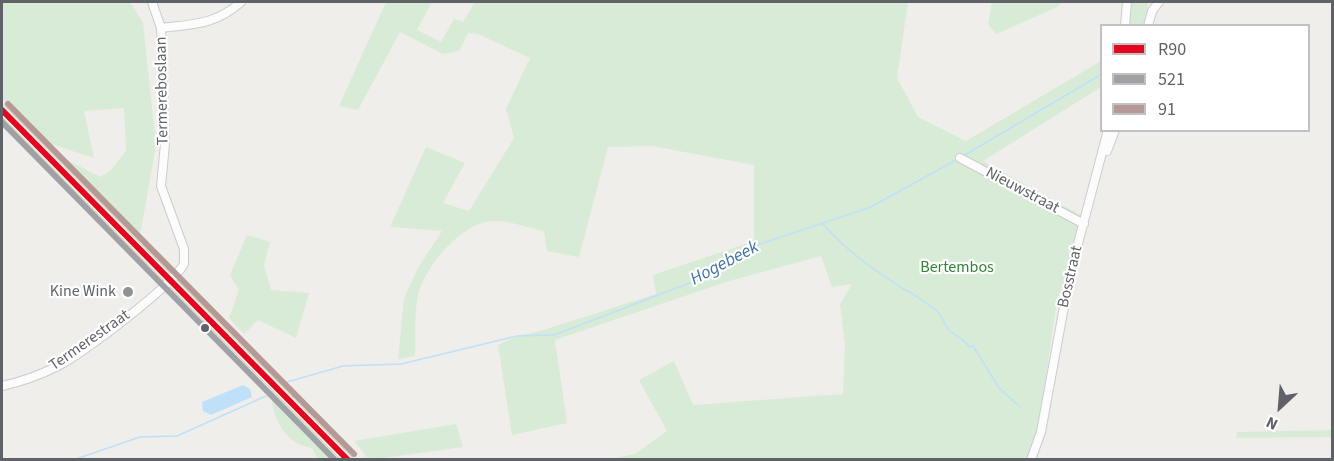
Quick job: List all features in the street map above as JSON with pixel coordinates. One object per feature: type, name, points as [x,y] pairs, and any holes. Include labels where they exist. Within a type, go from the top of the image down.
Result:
[{"type":"main road","points":[[2,110],[348,459]]},
{"type":"street","name":"Termereboslaan","points":[[152,2],[161,28],[165,144],[161,186],[185,255],[182,267],[170,280]]},
{"type":"street","points":[[1125,24],[1127,2]]},
{"type":"street","points":[[1150,2],[1152,11]]},
{"type":"street","points":[[1149,24],[1152,11],[1159,2]]},
{"type":"street","points":[[161,28],[207,22],[222,17],[237,3]]},
{"type":"street","name":"Bosstraat","points":[[1031,459],[1042,425],[1070,274],[1103,157],[1108,132]]},
{"type":"street","points":[[1103,157],[1114,132]]},
{"type":"street","name":"Nieuwstraat","points":[[960,158],[1084,224]]},
{"type":"street","name":"Termerestraat","points":[[2,386],[30,378],[65,362],[170,280]]},
{"type":"green space","points":[[2,2],[130,2],[143,23],[156,146],[140,235],[54,153],[100,177],[110,171],[126,151],[124,108],[84,111],[94,158],[45,142],[2,99]]},
{"type":"green space","name":"Bertembos","points":[[386,2],[432,2],[417,30],[441,42],[454,19],[463,22],[475,2],[908,2],[897,78],[918,117],[966,141],[1100,62],[1100,88],[983,161],[1082,216],[1056,307],[1039,425],[1028,459],[610,459],[635,454],[667,431],[639,380],[674,361],[693,405],[843,394],[845,344],[840,304],[852,284],[832,287],[821,256],[729,281],[555,340],[567,423],[512,435],[498,345],[517,336],[537,332],[656,294],[653,275],[754,241],[754,165],[652,146],[608,147],[579,257],[547,251],[544,231],[494,221],[482,223],[470,229],[447,248],[428,272],[418,295],[415,356],[398,359],[404,298],[418,268],[442,231],[390,227],[426,147],[465,163],[443,203],[469,211],[514,138],[506,109],[530,58],[478,34],[468,33],[459,51],[443,54],[400,32],[358,110],[339,106]]},
{"type":"green space","points":[[992,2],[1062,2],[1057,7],[996,34],[988,24]]},
{"type":"green space","points":[[1132,2],[1147,2],[1148,10],[1144,24],[1130,24]]},
{"type":"green space","points":[[247,235],[270,242],[264,265],[271,290],[309,293],[296,338],[258,320],[244,334],[229,318],[239,290],[230,275]]},
{"type":"green space","points":[[277,396],[339,459],[318,459],[312,448],[297,443],[285,433],[280,426],[272,403]]},
{"type":"green space","points":[[456,424],[463,447],[375,459],[367,457],[354,441]]},
{"type":"green space","points":[[1332,430],[1332,453],[1331,437],[1236,438],[1237,432]]},
{"type":"water","points":[[243,385],[250,389],[252,397],[211,415],[203,411],[202,402]]},
{"type":"waterway","name":"Hogebeek","points":[[963,156],[1100,75]]},
{"type":"waterway","name":"Hogebeek","points":[[287,382],[343,366],[401,364],[517,336],[554,335],[708,276],[724,261],[751,247],[871,207],[956,160]]},
{"type":"waterway","points":[[823,224],[862,260],[938,312],[950,331],[969,347],[973,346],[999,388],[1020,407]]},
{"type":"waterway","name":"Hogebeek","points":[[268,395],[272,392]]},
{"type":"waterway","name":"Hogebeek","points":[[73,460],[140,437],[177,436],[266,396]]},
{"type":"transit line","name":"91","points":[[8,104],[354,454]]},
{"type":"transit line","name":"R90","points":[[2,110],[348,460]]},
{"type":"transit line","name":"521","points":[[2,122],[335,460]]},
{"type":"place","name":"Kine Wink","points":[[128,292]]}]
